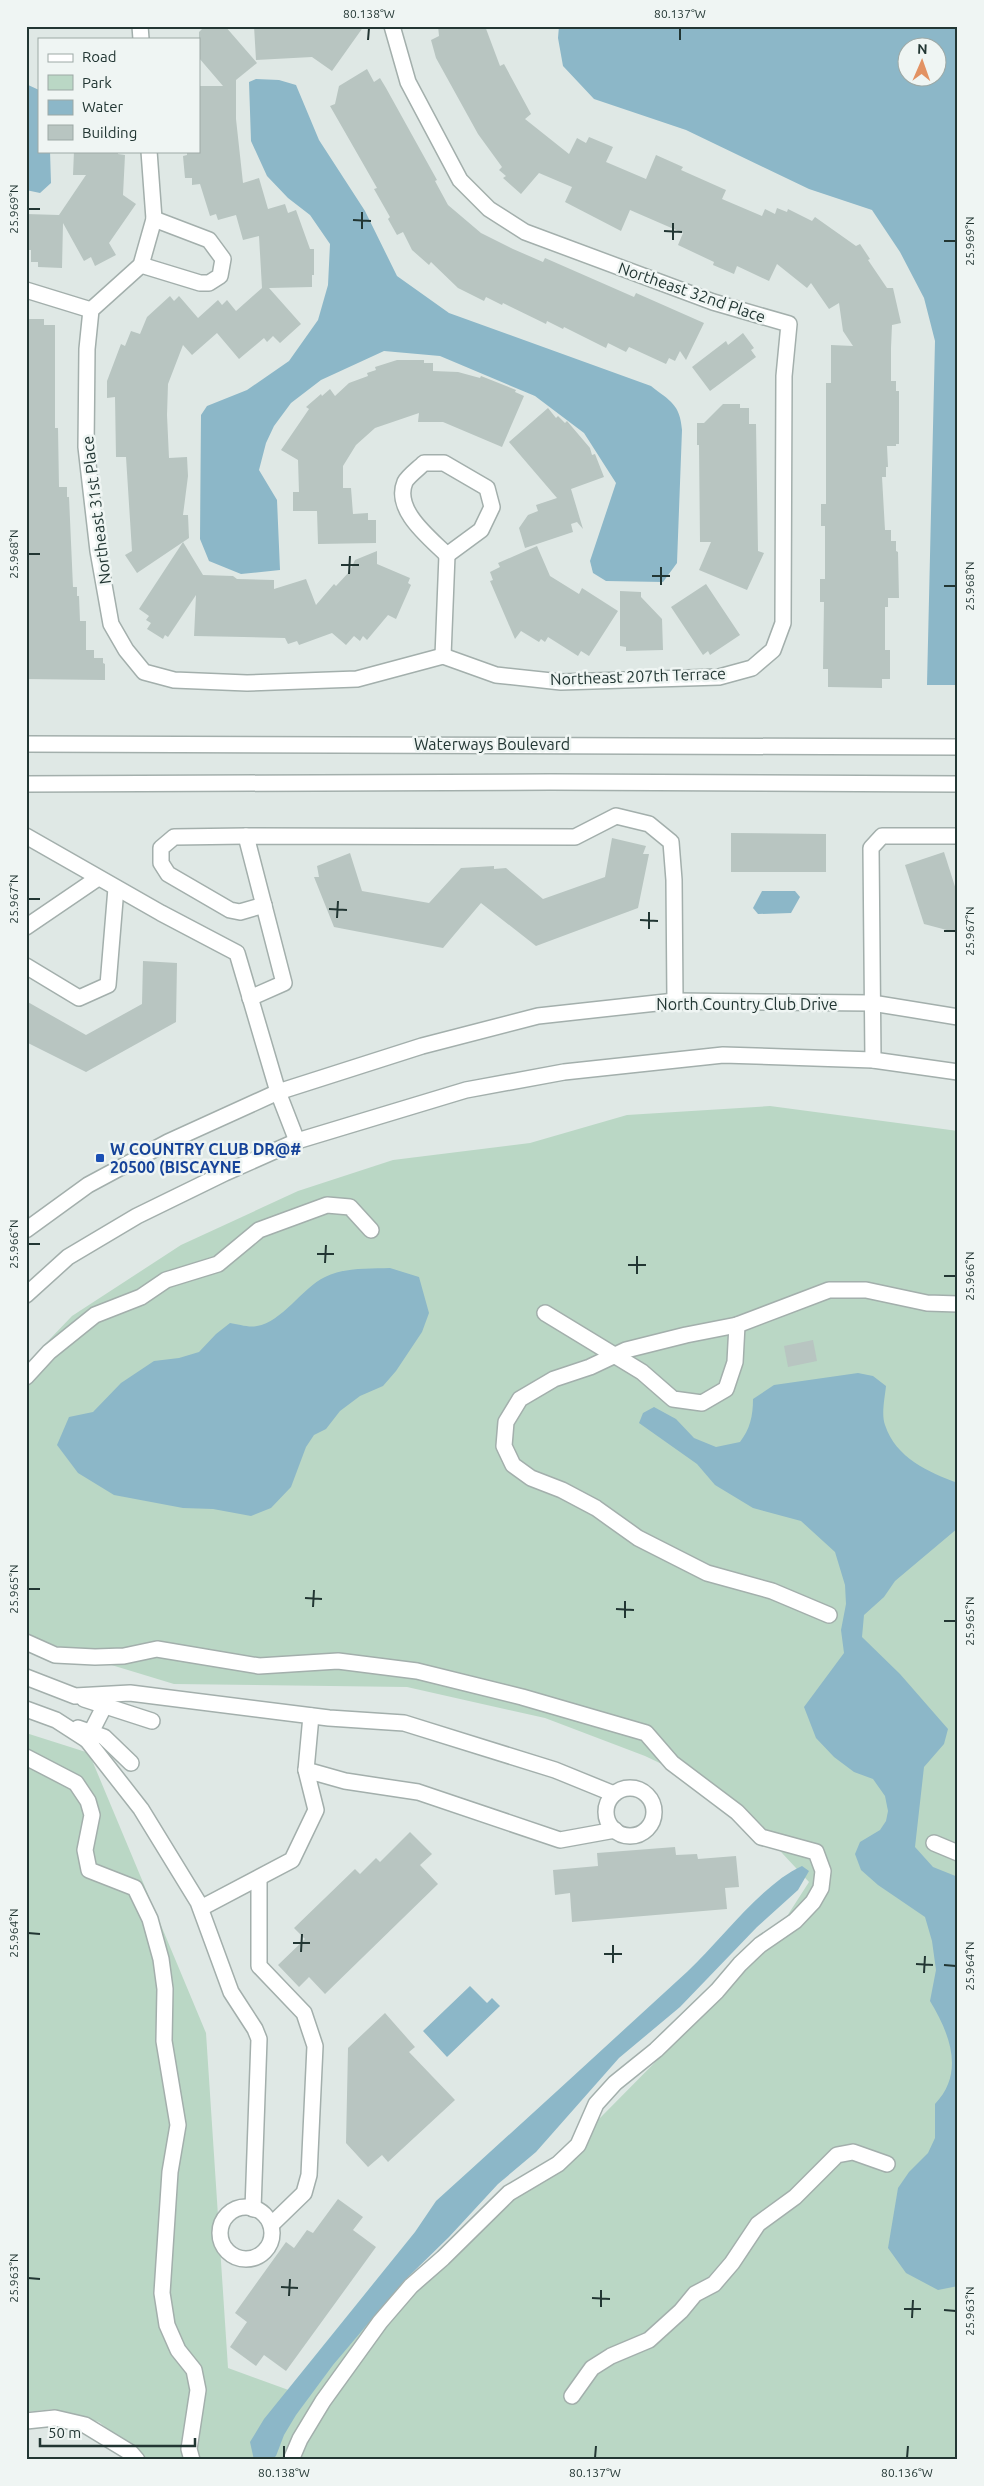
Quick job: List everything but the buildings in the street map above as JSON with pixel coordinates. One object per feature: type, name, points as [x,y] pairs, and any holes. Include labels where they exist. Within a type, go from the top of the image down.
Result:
[{"type":"street","name":"Northeast 32nd Place","points":[[392,26],[408,82],[460,180],[489,209],[525,232],[712,302],[789,324],[784,376],[783,623],[773,650]]},
{"type":"street","points":[[26,290],[91,310],[140,265],[154,219],[149,152]]},
{"type":"street","points":[[140,265],[200,283],[209,283],[220,276],[223,259],[209,240],[154,219]]},
{"type":"street","name":"Northeast 31st Place","points":[[91,310],[87,349],[86,447],[98,551],[111,624],[126,650],[144,672],[174,680],[247,683],[357,678],[443,656]]},
{"type":"street","points":[[443,656],[447,556],[414,521],[403,500],[405,482],[424,463],[444,463],[487,488],[492,507],[481,530],[447,556]]},
{"type":"street","name":"Northeast 207th Terrace","points":[[443,656],[496,675],[561,682],[719,677],[752,668],[773,650]]},
{"type":"street","name":"Waterways Boulevard","points":[[26,744],[958,747]]},
{"type":"street","points":[[26,784],[958,784]]},
{"type":"street","points":[[264,905],[240,912],[230,910],[168,874],[161,863],[161,848],[174,837],[575,837],[616,816],[649,824],[671,842],[674,890],[675,1001]]},
{"type":"street","points":[[26,836],[98,878],[236,953],[278,1092],[297,1141]]},
{"type":"street","points":[[246,836],[284,983],[250,998]]},
{"type":"street","points":[[873,1060],[871,848],[882,836],[958,836]]},
{"type":"street","points":[[26,927],[98,878]]},
{"type":"street","points":[[26,966],[79,998],[108,985],[116,888]]},
{"type":"street","name":"North Country Club Drive","points":[[26,1230],[88,1185],[168,1142],[278,1092],[422,1046],[538,1016],[675,1001],[872,1003],[958,1017]]},
{"type":"street","points":[[26,1296],[68,1258],[137,1216],[297,1141],[466,1090],[564,1072],[723,1055],[873,1060],[958,1072]]},
{"type":"street","points":[[26,1377],[49,1352],[95,1315],[141,1297],[166,1280],[218,1264],[259,1230],[326,1205],[350,1207],[372,1230]]},
{"type":"street","points":[[829,1615],[772,1591],[707,1573],[660,1551],[596,1508],[562,1490],[530,1478],[513,1466],[504,1446],[506,1422],[520,1399],[554,1379],[626,1350],[737,1325],[829,1290],[866,1290],[927,1303],[958,1304]]},
{"type":"street","points":[[545,1313],[642,1372],[673,1399],[702,1403],[726,1389],[735,1362],[737,1325]]},
{"type":"street","points":[[26,1642],[55,1655],[124,1656],[157,1649],[259,1666],[338,1661],[417,1671],[522,1697],[646,1733],[672,1764],[737,1812],[760,1836],[816,1852],[823,1871],[821,1888],[814,1902],[795,1921],[754,1951],[717,1991],[656,2050],[615,2082],[596,2104],[578,2145],[558,2164],[509,2193],[443,2258],[411,2286],[380,2322],[323,2401],[300,2439],[291,2460]]},
{"type":"street","points":[[26,1677],[75,1696],[108,1700],[152,1721]]},
{"type":"street","points":[[89,1736],[108,1700],[130,1693],[312,1716],[404,1723],[555,1770],[614,1794]]},
{"type":"street","points":[[26,1709],[56,1720],[89,1736],[104,1737],[131,1762]]},
{"type":"street","points":[[201,1908],[292,1860],[316,1810],[306,1770],[312,1716]]},
{"type":"street","points":[[89,1736],[142,1809],[201,1908],[231,1992],[255,2029],[259,2039],[253,2208]]},
{"type":"street","points":[[26,1757],[76,1783],[88,1801],[92,1815],[86,1850],[90,1870],[135,1888],[150,1919],[162,1959],[165,1989],[164,2041],[174,2089],[178,2125],[170,2172],[162,2293],[167,2324],[178,2350],[194,2370],[198,2390],[189,2449],[192,2460]]},
{"type":"street","points":[[306,1770],[345,1781],[418,1792],[560,1840],[615,1830],[628,1835],[643,1832],[648,1826],[653,1812],[649,1798],[636,1789],[629,1788],[614,1794],[606,1807],[606,1816],[615,1830]]},
{"type":"street","points":[[934,1843],[958,1853]]},
{"type":"street","points":[[259,1878],[259,1966],[304,2013],[315,2046],[309,2175],[304,2193],[271,2225]]},
{"type":"street","points":[[572,2396],[592,2368],[612,2356],[648,2340],[681,2311],[695,2294],[714,2284],[732,2263],[758,2224],[795,2198],[837,2155],[853,2152],[887,2164]]},
{"type":"street","points":[[253,2208],[260,2212],[271,2225],[271,2241],[262,2254],[246,2259],[230,2253],[221,2238],[223,2221],[236,2210],[253,2208]]},
{"type":"street","points":[[26,2421],[55,2418],[85,2425],[131,2453],[137,2460]]},
{"type":"green space","points":[[770,1106],[958,1131],[958,2460],[140,2460],[133,2449],[99,2422],[54,2409],[26,2412],[26,1733],[89,1753],[206,2033],[228,2368],[294,2392],[385,2306],[601,2117],[764,1952],[809,1882],[729,1796],[645,1756],[545,1718],[407,1687],[174,1684],[95,1660],[26,1635],[26,1364],[72,1316],[181,1245],[298,1191],[393,1160],[530,1143],[627,1115]]},
{"type":"water","points":[[559,26],[958,26],[958,685],[927,685],[935,341],[924,298],[900,252],[872,210],[809,189],[686,130],[594,99],[563,66],[558,38]]},
{"type":"water","points":[[256,79],[279,80],[296,85],[319,140],[365,211],[397,276],[449,313],[651,386],[673,404],[679,414],[682,430],[677,563],[663,582],[606,581],[593,573],[590,561],[616,483],[584,433],[535,396],[440,356],[384,351],[321,380],[291,403],[274,426],[266,443],[259,470],[277,500],[280,570],[241,574],[209,561],[200,539],[201,415],[207,406],[247,390],[289,361],[318,320],[328,285],[330,244],[310,215],[288,198],[267,176],[251,141],[249,82]]},
{"type":"water","points":[[26,84],[38,90],[38,152],[50,152],[51,183],[40,193],[26,190]]},
{"type":"water","points":[[762,891],[795,891],[800,897],[791,913],[758,914],[753,908]]},
{"type":"water","points":[[390,1268],[419,1277],[429,1313],[422,1332],[396,1371],[383,1386],[360,1396],[340,1411],[326,1429],[314,1435],[306,1447],[291,1487],[271,1508],[251,1516],[213,1509],[183,1508],[114,1495],[78,1473],[57,1445],[69,1417],[93,1412],[121,1383],[154,1361],[179,1358],[199,1352],[216,1334],[230,1323],[251,1327],[266,1323],[283,1312],[316,1282],[325,1277],[357,1269]]},
{"type":"water","points":[[858,1373],[873,1376],[886,1386],[883,1411],[885,1425],[890,1437],[905,1455],[925,1469],[958,1483],[958,1528],[895,1581],[884,1597],[864,1615],[862,1637],[900,1674],[948,1729],[944,1744],[924,1767],[915,1847],[933,1867],[958,1877],[958,2286],[938,2290],[906,2273],[888,2248],[898,2188],[909,2172],[928,2153],[935,2138],[935,2104],[944,2092],[950,2079],[952,2066],[948,2040],[930,2001],[936,1970],[932,1941],[925,1917],[878,1885],[861,1870],[855,1854],[860,1842],[880,1830],[886,1821],[888,1811],[885,1796],[873,1779],[854,1772],[834,1757],[816,1738],[804,1707],[844,1653],[841,1630],[846,1604],[845,1585],[835,1552],[801,1521],[753,1508],[715,1485],[697,1464],[639,1423],[643,1413],[654,1407],[676,1419],[694,1438],[716,1447],[740,1442],[750,1422],[753,1399],[774,1385]]},
{"type":"water","points":[[802,1866],[809,1871],[798,1890],[757,1927],[680,2007],[619,2058],[536,2152],[498,2184],[449,2237],[404,2281],[333,2365],[296,2415],[284,2435],[276,2456],[271,2460],[254,2460],[250,2442],[264,2419],[415,2232],[436,2201],[688,1971],[757,1899],[787,1874]]},
{"type":"water","points":[[470,1986],[487,2003],[492,1998],[500,2006],[447,2057],[423,2031]]},
{"type":"place","name":"W COUNTRY CLUB DR@# 20500 (BISCAYNE","points":[[100,1158]]}]
